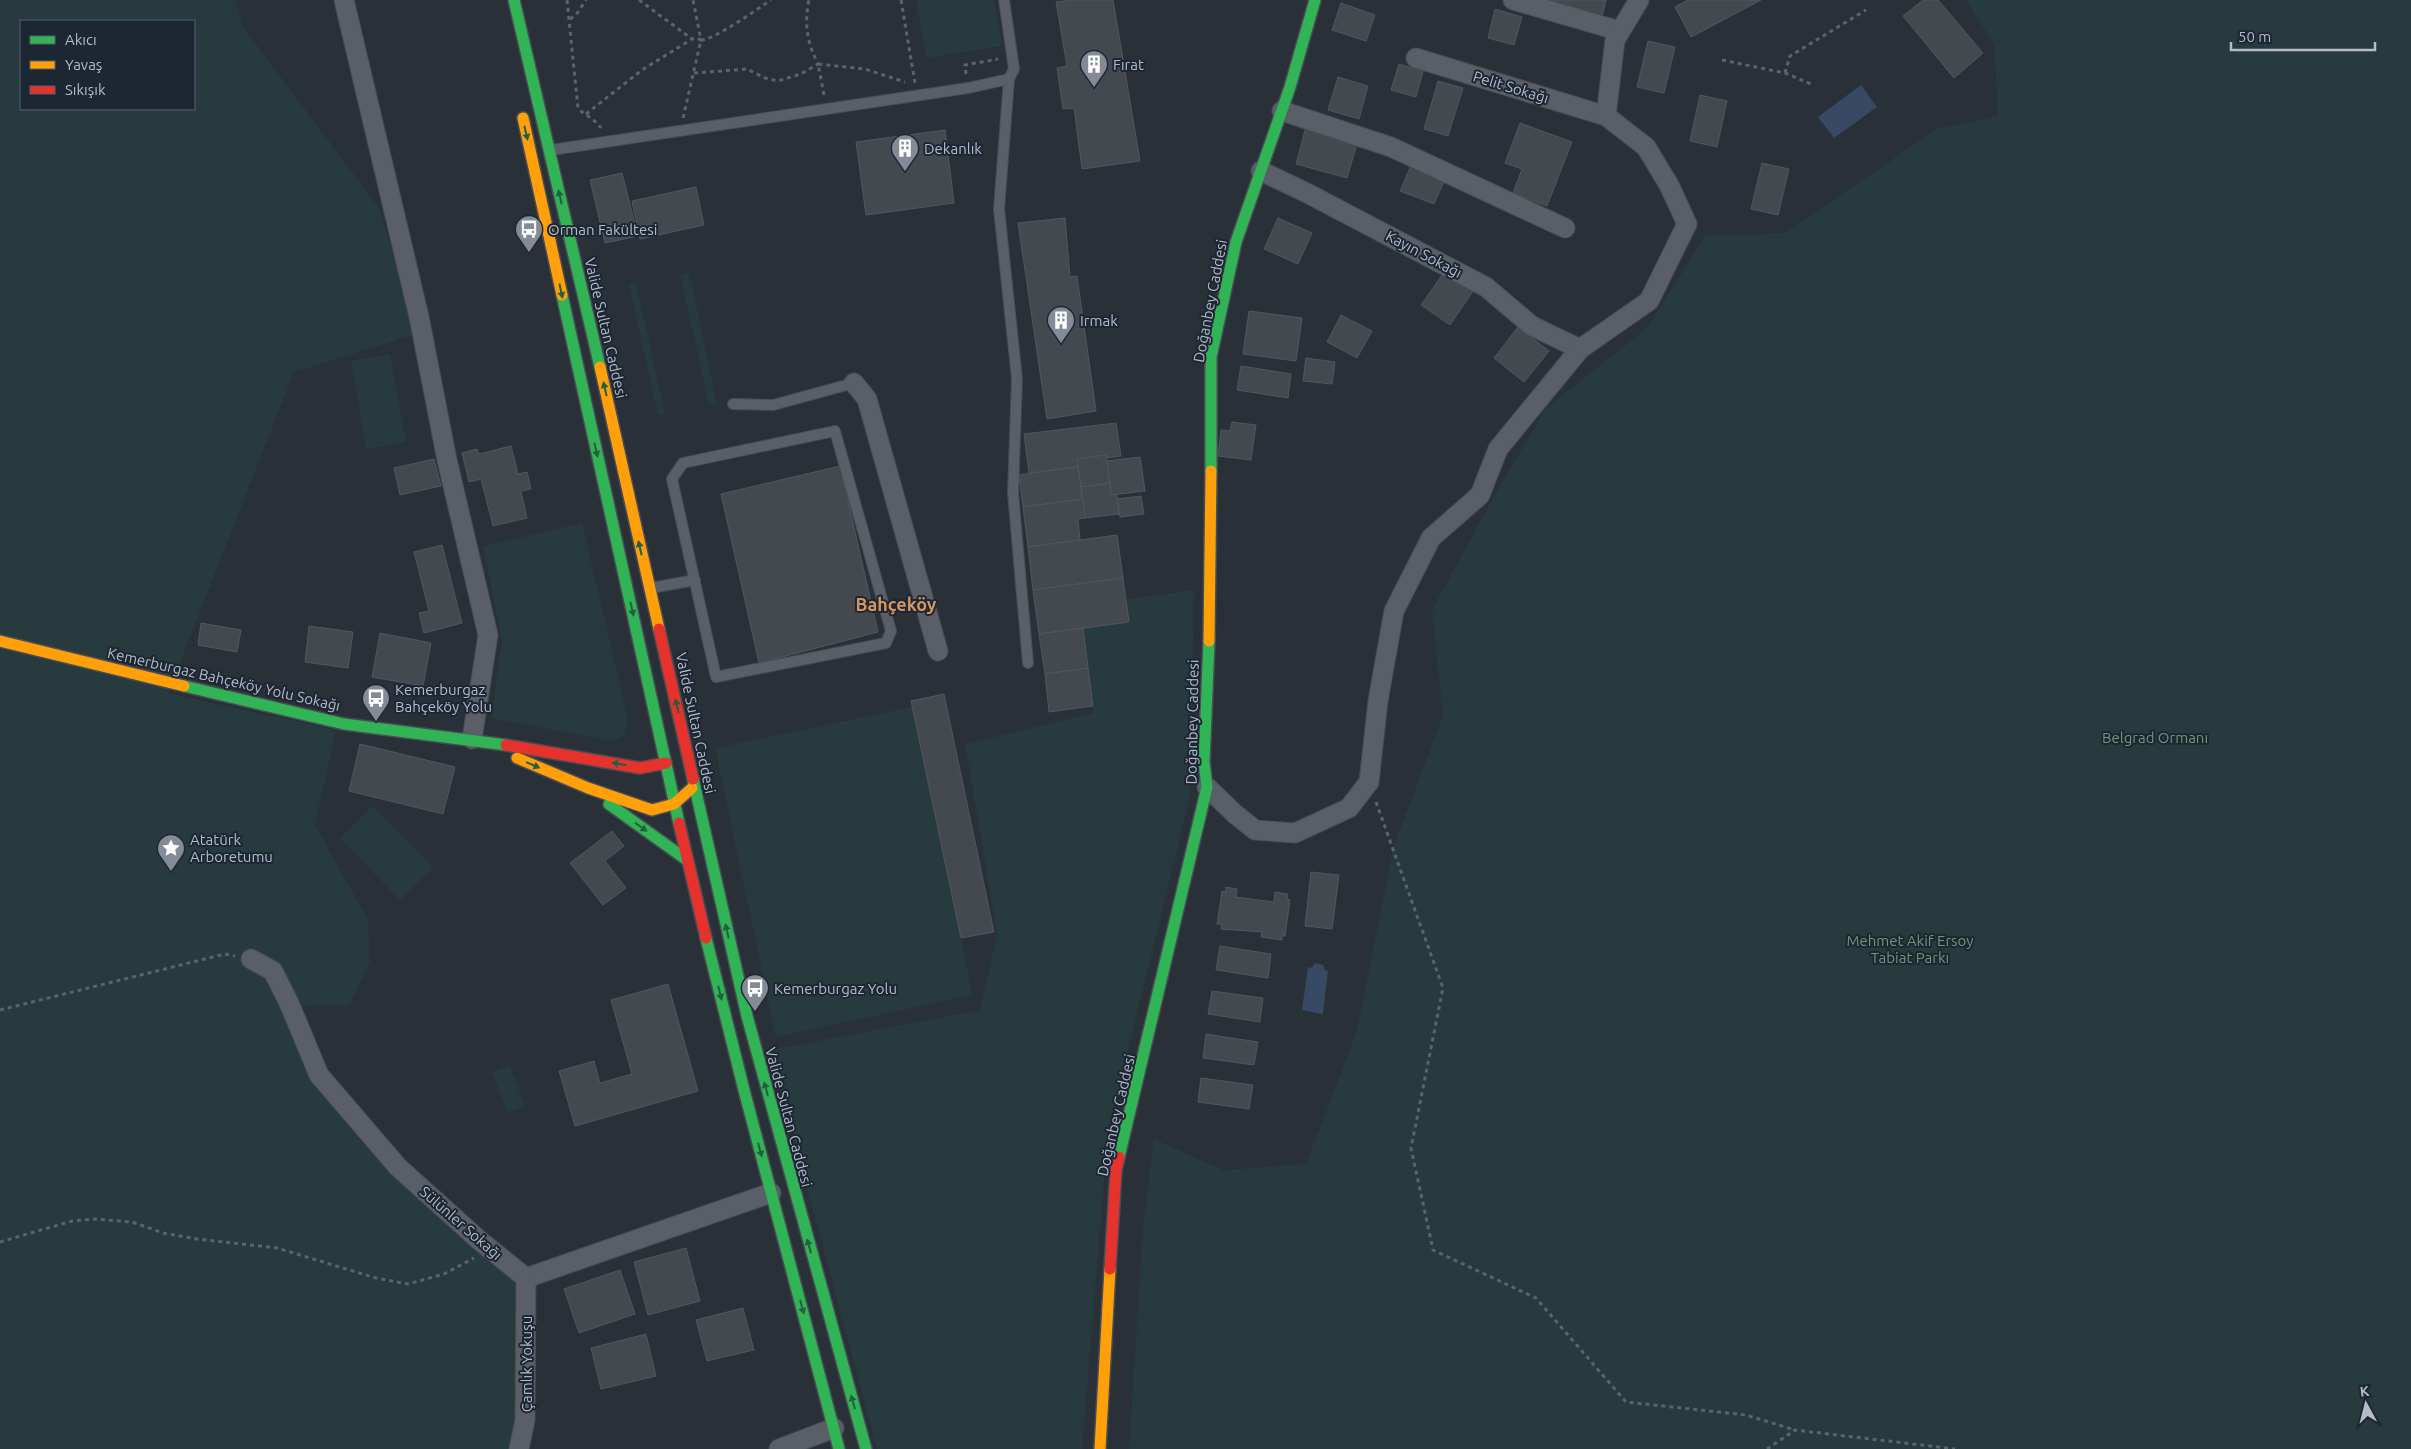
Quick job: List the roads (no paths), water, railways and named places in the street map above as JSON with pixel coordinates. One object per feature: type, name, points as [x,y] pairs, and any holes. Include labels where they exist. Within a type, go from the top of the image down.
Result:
[{"type":"main road","name":"Valide Sultan Caddesi","points":[[514,0],[550,150],[747,1016],[866,1449]]},
{"type":"main road","name":"Doğanbey Caddesi","points":[[1100,1449],[1116,1170],[1187,878],[1207,787],[1204,762],[1210,611],[1211,358],[1236,242],[1282,111],[1315,0]]},
{"type":"main road","points":[[520,106],[687,860],[771,1193],[839,1449]]},
{"type":"main road","points":[[531,155],[550,150]]},
{"type":"main road","name":"Kemerburgaz Bahçeköy Yolu Sokağı","points":[[0,641],[344,724],[472,739]]},
{"type":"main road","points":[[472,739],[640,768],[666,763]]},
{"type":"main road","points":[[472,739],[588,788],[652,810],[674,804],[694,786]]},
{"type":"main road","points":[[588,788],[687,860]]},
{"type":"street","points":[[344,0],[419,317],[448,460],[488,635],[472,739]]},
{"type":"street","points":[[1513,0],[1614,30]]},
{"type":"street","points":[[1207,787],[1255,830],[1295,833],[1349,808],[1369,782],[1378,701],[1394,611],[1431,538],[1480,495],[1498,449],[1580,349],[1649,301],[1687,224],[1669,185],[1646,147],[1606,116],[1615,40],[1614,30],[1625,0]]},
{"type":"street","points":[[1614,30],[1639,0]]},
{"type":"street","name":"Pelit Sokağı","points":[[1416,58],[1606,116]]},
{"type":"street","points":[[1282,111],[1391,147],[1565,228]]},
{"type":"street","name":"Kayın Sokağı","points":[[1261,171],[1307,193],[1486,287],[1532,326],[1580,349]]},
{"type":"street","points":[[854,383],[867,399],[938,650]]},
{"type":"street","name":"Sülünler Sokağı","points":[[251,959],[273,971],[289,1003],[319,1075],[398,1167],[526,1278]]},
{"type":"street","points":[[526,1278],[771,1193]]},
{"type":"street","name":"Çamlık Yokuşu","points":[[519,1449],[525,1420],[526,1278]]},
{"type":"street","points":[[779,1449],[834,1428]]},
{"type":"lane","points":[[1004,0],[1014,69],[1009,79],[999,209],[1017,379],[1013,494],[1028,663]]},
{"type":"lane","points":[[550,150],[968,88],[1009,79]]},
{"type":"lane","points":[[733,404],[773,404],[854,383]]},
{"type":"lane","points":[[835,431],[891,631],[886,643],[716,677],[695,580],[672,479],[683,463],[835,431]]},
{"type":"lane","points":[[650,588],[695,580]]},
{"type":"water","points":[[1861,85],[1877,107],[1834,138],[1818,117]]},
{"type":"water","points":[[1315,963],[1323,965],[1325,970],[1328,971],[1323,1014],[1302,1010],[1308,967],[1312,968]]},
{"type":"place","name":"Fırat","points":[[1094,88]]},
{"type":"place","name":"Dekanlık","points":[[905,172]]},
{"type":"place","name":"Orman Fakültesi","points":[[529,253]]},
{"type":"place","name":"Irmak","points":[[1061,344]]},
{"type":"place","name":"Kemerburgaz Bahçeköy Yolu","points":[[376,722]]},
{"type":"place","name":"Atatürk Arboretumu","points":[[171,872]]},
{"type":"place","name":"Kemerburgaz Yolu","points":[[755,1012]]},
{"type":"district","name":"Bahçeköy","points":[[896,604]]},
{"type":"park label","name":"Belgrad Ormanı","points":[[2155,737]]},
{"type":"park label","name":"Mehmet Akif Ersoy Tabiat Parkı","points":[[1910,948]]}]
